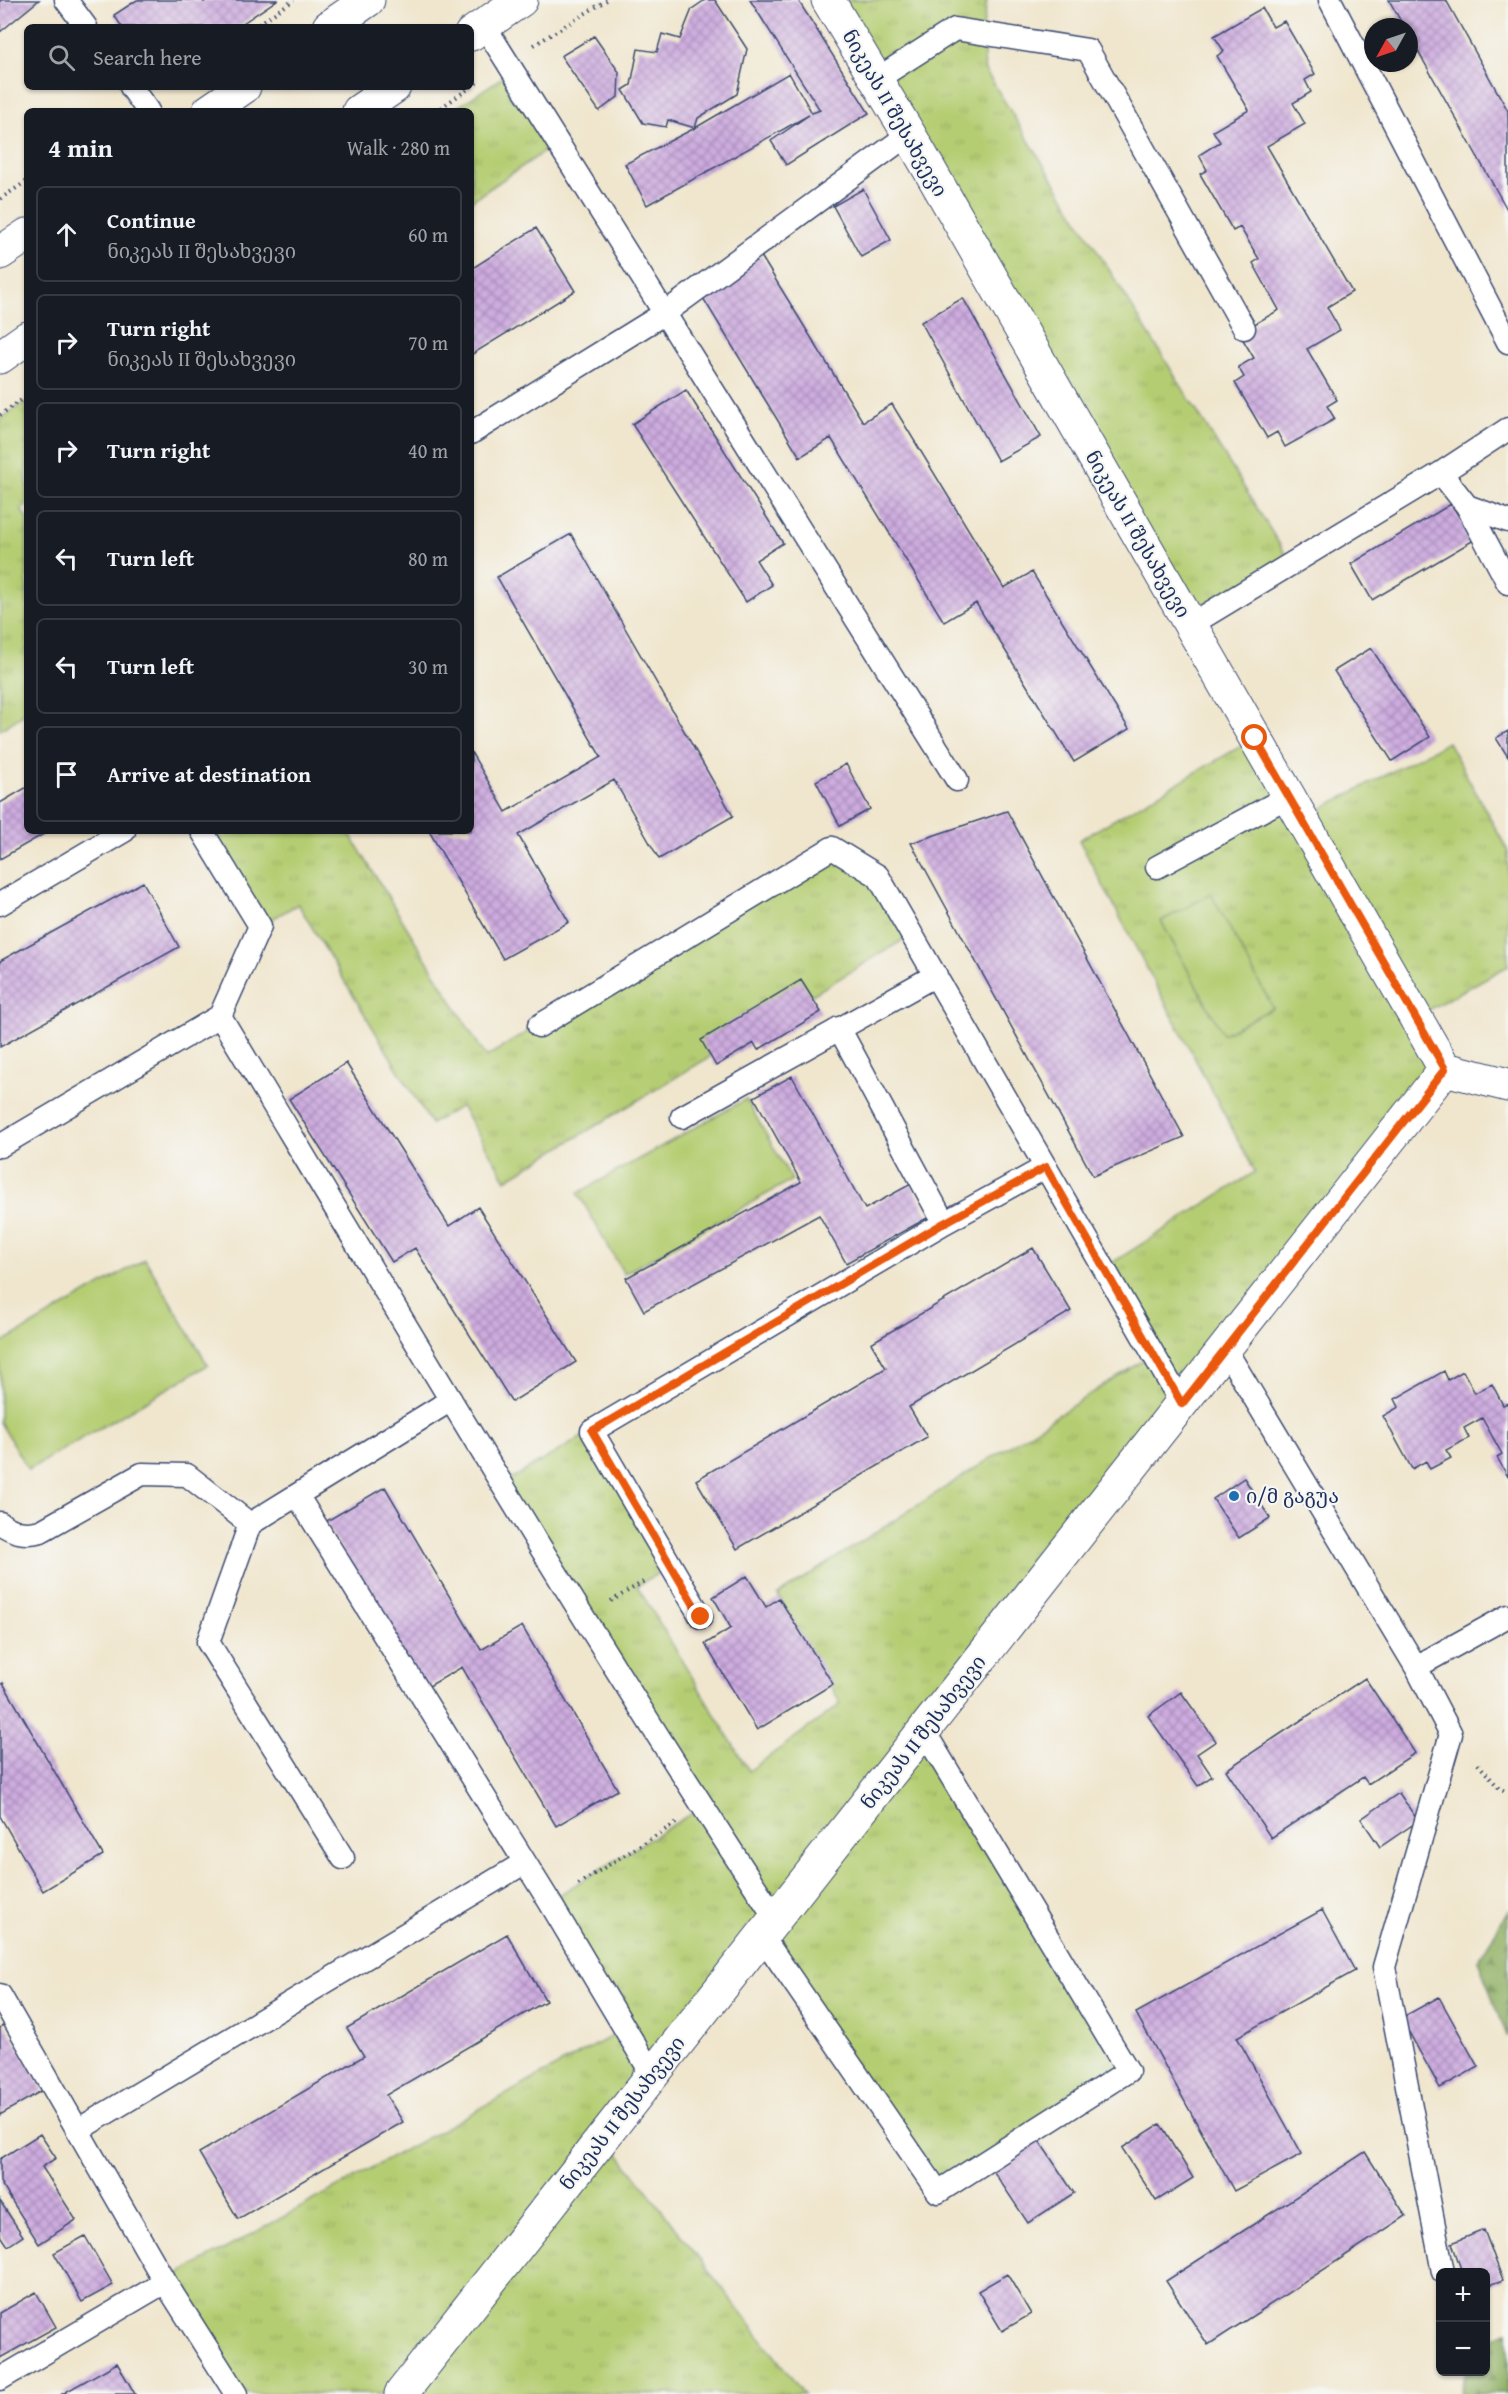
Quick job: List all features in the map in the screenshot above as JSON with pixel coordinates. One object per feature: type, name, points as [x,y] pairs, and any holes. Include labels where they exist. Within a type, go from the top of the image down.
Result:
[{"type":"street","points":[[333,24],[368,0]]},
{"type":"street","points":[[478,30],[521,0]]},
{"type":"street","name":"ნიკეას II შესახვევი","points":[[401,2394],[1445,1069],[909,134],[828,0]]},
{"type":"street","points":[[213,108],[239,90]]},
{"type":"street","points":[[363,108],[390,90]]},
{"type":"street","points":[[0,253],[24,237]]},
{"type":"street","points":[[0,357],[24,340]]},
{"type":"street","points":[[1445,1069],[1508,1085]]},
{"type":"lane","points":[[66,0],[85,24]]},
{"type":"lane","points":[[1330,0],[1508,342]]},
{"type":"lane","points":[[877,79],[955,29],[1088,50],[1244,328]]},
{"type":"lane","points":[[478,30],[507,61],[957,780]]},
{"type":"lane","points":[[133,90],[146,108]]},
{"type":"lane","points":[[474,431],[665,313],[909,134]]},
{"type":"lane","points":[[1190,625],[1441,473],[1508,429]]},
{"type":"lane","points":[[1441,473],[1467,506],[1508,583]]},
{"type":"lane","points":[[1467,506],[1508,520]]},
{"type":"lane","points":[[1157,867],[1289,796]]},
{"type":"lane","points":[[0,904],[119,834]]},
{"type":"lane","points":[[0,1146],[219,1016],[260,926],[204,834]]},
{"type":"lane","points":[[539,1026],[832,848],[878,876],[1182,1404]]},
{"type":"lane","points":[[682,1117],[936,975]]},
{"type":"lane","points":[[219,1016],[451,1400],[702,1807],[769,1928],[938,2192],[1128,2071],[924,1731]]},
{"type":"lane","points":[[839,1028],[944,1223]]},
{"type":"lane","points":[[701,1617],[592,1431],[944,1223],[1046,1167]]},
{"type":"lane","points":[[1224,1349],[1416,1667],[1451,1734],[1384,1967],[1442,2268]]},
{"type":"lane","points":[[343,1858],[208,1642],[250,1524],[451,1400]]},
{"type":"lane","points":[[0,1523],[25,1534],[41,1532],[142,1474],[153,1474],[187,1475],[250,1524]]},
{"type":"lane","points":[[297,1494],[549,1901],[652,2074]]},
{"type":"lane","points":[[1416,1667],[1508,1616]]},
{"type":"lane","points":[[78,2130],[524,1863]]},
{"type":"lane","points":[[0,1995],[165,2282],[236,2394]]},
{"type":"lane","points":[[0,2379],[165,2282]]},
{"type":"path","points":[[258,24],[294,0]]},
{"type":"path","points":[[474,85],[507,61],[607,0]]},
{"type":"path","points":[[440,108],[467,90]]},
{"type":"path","points":[[0,199],[24,183]]},
{"type":"path","points":[[0,415],[24,398]]},
{"type":"path","points":[[584,1616],[670,1566]]},
{"type":"path","points":[[549,1901],[702,1807]]},
{"type":"green space","points":[[828,0],[987,0],[982,34],[985,70],[1291,563],[1190,625]]},
{"type":"green space","points":[[513,70],[560,141],[474,199],[474,108],[456,108]]},
{"type":"green space","points":[[24,403],[24,507],[21,509],[24,514],[24,714],[0,730],[0,419]]},
{"type":"green space","points":[[1255,738],[1302,819],[1448,742],[1508,851],[1508,966],[1415,1017],[1445,1069],[924,1731],[1128,2071],[938,2192],[763,1937],[604,2135],[804,2394],[236,2394],[165,2282],[625,2029],[549,1901],[702,1807],[503,1484],[592,1431],[670,1566],[637,1586],[749,1771],[841,1704],[778,1595],[1153,1354],[1104,1268],[1255,1172],[1079,840]]},
{"type":"green space","points":[[204,834],[350,834],[486,1057],[832,848],[878,876],[913,934],[506,1180],[461,1106],[431,1124],[298,904],[260,926]]},
{"type":"green space","points":[[1211,894],[1273,1008],[1223,1034],[1161,921]]},
{"type":"green space","points":[[746,1099],[792,1180],[624,1274],[578,1193]]},
{"type":"green space","points":[[145,1259],[208,1365],[28,1470],[0,1422],[0,1344]]},
{"type":"green space","points":[[1508,1911],[1508,2038],[1478,1961]]},
{"type":"green space","points":[[1508,2330],[1508,2394],[1460,2394],[1465,2376],[1490,2376],[1490,2341]]},
{"type":"building","points":[[0,0],[39,0],[0,32]]},
{"type":"building","points":[[137,0],[202,0],[204,2],[207,0],[277,0],[241,24],[120,24],[114,15]]},
{"type":"building","points":[[705,0],[715,0],[747,49],[737,94],[698,118],[695,128],[668,120],[666,127],[643,123],[623,90],[631,85],[638,49],[657,52],[662,34],[680,39],[692,9]]},
{"type":"building","points":[[750,0],[798,0],[869,113],[786,165],[771,141],[809,115],[647,205],[625,164],[695,128],[789,73],[812,113],[820,110]]},
{"type":"building","points":[[1389,0],[1446,0],[1508,111],[1508,211],[1418,51],[1418,18],[1399,18]]},
{"type":"building","points":[[1262,8],[1273,27],[1284,21],[1315,74],[1305,80],[1311,92],[1293,103],[1305,124],[1267,146],[1352,292],[1327,307],[1340,330],[1307,349],[1337,400],[1327,406],[1335,419],[1285,447],[1277,432],[1267,438],[1235,383],[1244,377],[1238,367],[1254,358],[1239,333],[1279,310],[1253,263],[1259,259],[1240,227],[1233,231],[1200,174],[1207,170],[1199,155],[1220,142],[1213,131],[1249,110],[1217,56],[1224,51],[1214,36]]},
{"type":"building","points":[[594,36],[619,72],[618,97],[599,111],[561,56]]},
{"type":"building","points":[[863,189],[891,240],[861,257],[833,206]]},
{"type":"building","points":[[536,228],[575,291],[474,353],[474,267]]},
{"type":"building","points":[[761,256],[863,422],[892,404],[1004,588],[1032,572],[1129,729],[1074,762],[976,603],[944,622],[831,438],[800,457],[700,293]]},
{"type":"building","points":[[963,298],[1041,437],[998,461],[921,322]]},
{"type":"building","points":[[686,390],[783,543],[756,560],[772,585],[746,602],[632,424]]},
{"type":"building","points":[[1451,504],[1474,540],[1372,600],[1351,564]]},
{"type":"building","points":[[571,534],[733,816],[659,859],[614,780],[518,835],[569,922],[503,959],[431,834],[474,834],[474,757],[506,812],[601,757],[497,577]]},
{"type":"building","points":[[1371,648],[1430,737],[1392,761],[1334,671]]},
{"type":"building","points":[[1508,731],[1508,757],[1496,738]]},
{"type":"building","points":[[846,764],[870,809],[840,826],[816,781]]},
{"type":"building","points":[[24,789],[24,834],[44,834],[0,859],[0,803]]},
{"type":"building","points":[[1007,811],[1184,1137],[1093,1176],[911,843]]},
{"type":"building","points":[[143,882],[179,947],[0,1047],[0,961]]},
{"type":"building","points":[[801,980],[821,1012],[758,1050],[754,1043],[716,1066],[701,1040]]},
{"type":"building","points":[[346,1063],[449,1226],[478,1207],[576,1362],[512,1402],[415,1248],[392,1262],[289,1099]]},
{"type":"building","points":[[792,1076],[865,1209],[911,1184],[929,1217],[846,1263],[819,1215],[644,1311],[626,1278],[801,1182],[754,1097]]},
{"type":"building","points":[[1033,1248],[1071,1311],[909,1407],[927,1437],[737,1549],[696,1480],[886,1368],[871,1343]]},
{"type":"building","points":[[1444,1371],[1448,1380],[1463,1371],[1475,1393],[1492,1384],[1503,1405],[1508,1403],[1508,1477],[1497,1457],[1502,1454],[1482,1418],[1464,1428],[1469,1438],[1446,1450],[1451,1458],[1430,1469],[1426,1461],[1412,1469],[1383,1416],[1399,1407],[1395,1399]]},
{"type":"building","points":[[1244,1478],[1270,1518],[1239,1538],[1213,1499]]},
{"type":"building","points":[[385,1487],[481,1650],[522,1626],[618,1790],[556,1826],[462,1667],[424,1689],[325,1522]]},
{"type":"building","points":[[747,1576],[766,1607],[779,1598],[833,1684],[757,1730],[705,1644],[731,1628],[713,1597]]},
{"type":"building","points":[[1365,1678],[1415,1753],[1368,1784],[1363,1777],[1271,1838],[1226,1770]]},
{"type":"building","points":[[3,1683],[103,1855],[43,1891],[0,1816],[0,1685]]},
{"type":"building","points":[[1181,1692],[1216,1741],[1197,1754],[1212,1776],[1198,1786],[1148,1716]]},
{"type":"building","points":[[1399,1793],[1418,1821],[1380,1847],[1361,1819]]},
{"type":"building","points":[[1322,1910],[1355,1971],[1237,2037],[1302,2154],[1234,2191],[1136,2013]]},
{"type":"building","points":[[507,1934],[546,2001],[386,2095],[403,2122],[238,2219],[199,2153],[364,2056],[347,2028]]},
{"type":"building","points":[[1439,1997],[1478,2067],[1440,2088],[1401,2018]]},
{"type":"building","points":[[5,2024],[43,2090],[0,2115],[0,2028]]},
{"type":"building","points":[[1160,2124],[1193,2178],[1156,2201],[1122,2148]]},
{"type":"building","points":[[40,2134],[56,2158],[42,2167],[76,2220],[39,2244],[0,2182],[0,2159]]},
{"type":"building","points":[[1038,2139],[1074,2193],[1028,2223],[992,2169]]},
{"type":"building","points":[[1365,2152],[1406,2216],[1208,2345],[1166,2281]]},
{"type":"building","points":[[0,2201],[23,2236],[8,2246],[0,2234]]},
{"type":"building","points":[[1484,2230],[1503,2280],[1490,2285],[1490,2268],[1461,2268],[1452,2243]]},
{"type":"building","points":[[85,2236],[113,2285],[82,2302],[54,2253]]},
{"type":"building","points":[[1007,2274],[1031,2314],[1002,2331],[978,2291]]},
{"type":"building","points":[[36,2292],[56,2327],[0,2358],[0,2313]]},
{"type":"building","points":[[117,2363],[135,2394],[62,2394]]},
{"type":"place","name":"ი/მ გაგუა","points":[[1234,1496]]},
{"type":"route","points":[[701,1617],[592,1431],[944,1223],[1046,1167],[1182,1404],[1445,1069],[1255,738]]}]
